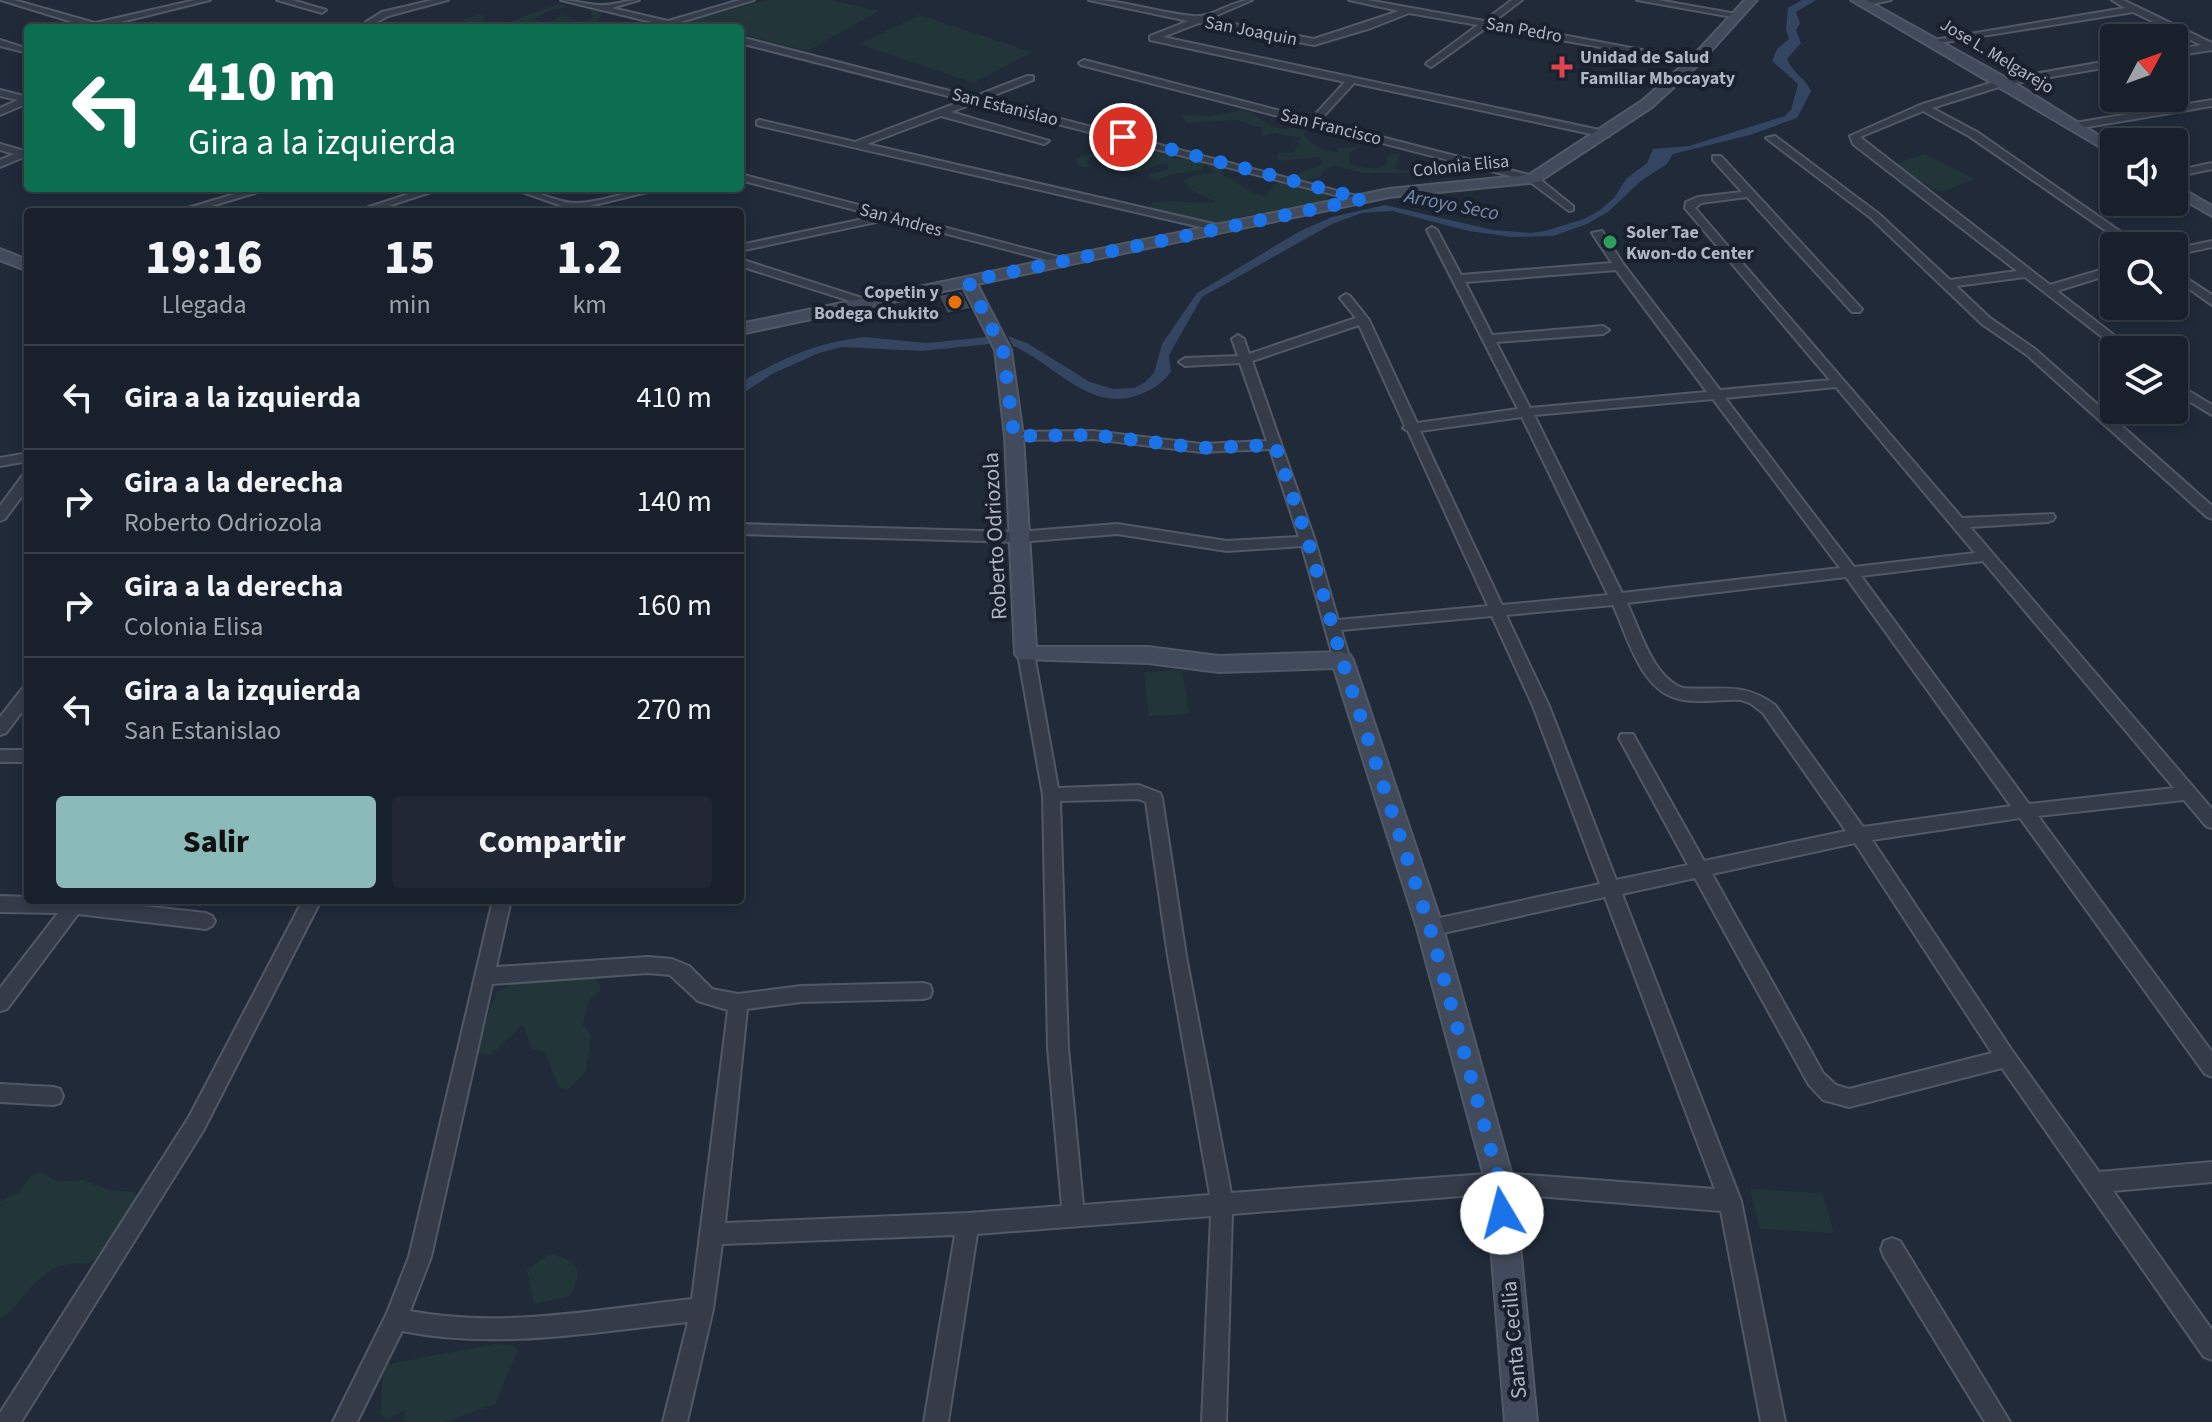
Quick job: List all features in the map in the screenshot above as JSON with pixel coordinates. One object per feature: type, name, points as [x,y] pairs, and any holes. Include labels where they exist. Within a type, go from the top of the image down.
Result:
[{"type":"street","points":[[110,24],[206,0]]},
{"type":"street","points":[[281,0],[322,10]]},
{"type":"street","points":[[373,24],[370,23],[377,17],[444,0]]},
{"type":"street","points":[[565,0],[670,24]]},
{"type":"street","points":[[599,9],[635,0]]},
{"type":"street","points":[[662,24],[750,0]]},
{"type":"street","name":"San Joaquin","points":[[1093,0],[1314,42],[1408,10]]},
{"type":"street","points":[[1248,0],[1153,39],[1605,134]]},
{"type":"street","name":"San Pedro","points":[[1353,0],[1695,61]]},
{"type":"street","points":[[1431,64],[1518,0]]},
{"type":"street","points":[[1641,0],[1738,15]]},
{"type":"street","name":"Colonia Elisa","points":[[744,328],[1389,193],[1533,179],[1647,104],[1695,61],[1751,0]]},
{"type":"street","points":[[1860,2],[1887,0]]},
{"type":"street","points":[[2116,0],[2211,47]]},
{"type":"street","points":[[5,1],[87,24]]},
{"type":"street","name":"Jose L. Melgarejo","points":[[1860,2],[1933,41],[2100,142]]},
{"type":"street","points":[[1933,41],[2134,9]]},
{"type":"street","name":"San Estanislao","points":[[744,41],[1363,199]]},
{"type":"street","points":[[0,43],[24,50]]},
{"type":"street","points":[[2188,51],[2211,47]]},
{"type":"street","name":"San Francisco","points":[[1084,63],[1533,179],[1569,208]]},
{"type":"street","points":[[2100,65],[2003,82],[1923,107],[1855,136],[1857,142],[2109,336]]},
{"type":"street","points":[[857,145],[1030,78]]},
{"type":"street","points":[[1313,122],[1351,81]]},
{"type":"street","points":[[0,93],[24,99]]},
{"type":"street","points":[[0,112],[24,101]]},
{"type":"street","points":[[2075,126],[2212,103]]},
{"type":"street","points":[[1923,107],[1973,134],[2115,232]]},
{"type":"street","points":[[943,113],[1044,141]]},
{"type":"street","points":[[760,123],[1218,228]]},
{"type":"street","points":[[1771,138],[1875,216],[1986,321],[2031,352],[2212,514]]},
{"type":"street","points":[[0,147],[24,154]]},
{"type":"street","points":[[0,164],[24,154]]},
{"type":"street","points":[[1717,158],[1856,309]]},
{"type":"street","points":[[2188,171],[2212,166]]},
{"type":"street","name":"San Andres","points":[[744,178],[1062,261]]},
{"type":"street","points":[[194,208],[252,192]]},
{"type":"street","points":[[372,208],[425,192]]},
{"type":"street","points":[[528,192],[576,208]]},
{"type":"street","points":[[564,208],[638,192]]},
{"type":"street","points":[[1748,194],[1698,200],[1690,204],[1690,208],[2212,821]]},
{"type":"street","points":[[2188,197],[2212,212]]},
{"type":"street","points":[[744,247],[890,217]]},
{"type":"street","points":[[1432,230],[1527,412],[1655,679],[1681,695],[1745,693],[1756,697],[1769,709],[1859,835],[2006,1058],[2212,1349]]},
{"type":"street","points":[[1598,233],[1619,266],[1851,573],[2212,1068]]},
{"type":"street","points":[[2188,249],[2212,244]]},
{"type":"street","points":[[0,254],[24,264]]},
{"type":"street","points":[[744,263],[864,302]]},
{"type":"street","points":[[1459,279],[1619,266]]},
{"type":"street","points":[[1947,284],[2026,273]]},
{"type":"street","points":[[2048,290],[2100,273]]},
{"type":"street","name":"Roberto Odriozola","points":[[968,281],[999,342],[1014,436],[1026,654],[1051,795],[1058,1048],[1074,1216]]},
{"type":"street","points":[[2188,283],[2212,301]]},
{"type":"street","points":[[1346,298],[1363,320],[1410,428],[1541,706],[1613,888],[1730,1201],[1773,1422]]},
{"type":"street","points":[[1185,362],[1246,359],[1363,320]]},
{"type":"street","points":[[1489,339],[1603,330]]},
{"type":"street","name":"Santa Cecilia","points":[[1238,339],[1308,541],[1342,660],[1430,928],[1500,1183],[1521,1422]]},
{"type":"street","points":[[1410,428],[1527,412],[1841,383]]},
{"type":"street","points":[[2188,395],[2212,411]]},
{"type":"street","points":[[1014,436],[1093,435],[1201,448],[1275,445]]},
{"type":"street","points":[[0,462],[24,458]]},
{"type":"street","points":[[0,516],[24,483]]},
{"type":"street","points":[[1959,523],[2048,517]]},
{"type":"street","points":[[744,529],[1018,537],[1117,529],[1227,546],[1308,541]]},
{"type":"street","points":[[1332,626],[1619,599],[1987,556]]},
{"type":"street","points":[[1026,654],[1148,655],[1219,664],[1342,660]]},
{"type":"street","points":[[0,729],[24,698]]},
{"type":"street","points":[[1627,738],[1816,1079],[1830,1093],[1849,1098],[2006,1058]]},
{"type":"street","points":[[0,756],[24,756]]},
{"type":"street","points":[[1051,795],[1139,792],[1154,798],[1177,956],[1222,1204],[1214,1422]]},
{"type":"street","points":[[1430,928],[1859,835],[2024,811],[2188,793]]},
{"type":"street","points":[[0,904],[24,904]]},
{"type":"street","points":[[0,1003],[75,904]]},
{"type":"street","points":[[83,904],[206,921]]},
{"type":"street","points":[[8,1422],[196,1124],[310,904]]},
{"type":"street","points":[[345,1422],[396,1319],[420,1257],[435,1204],[501,904]]},
{"type":"street","points":[[487,976],[648,965],[672,967],[691,979],[705,995],[720,1001],[738,1002],[801,994],[923,991]]},
{"type":"street","points":[[675,1422],[702,1309],[738,1002]]},
{"type":"street","points":[[0,1093],[53,1096]]},
{"type":"street","points":[[2095,1183],[2212,1172]]},
{"type":"street","points":[[713,1234],[968,1224],[1500,1183],[1730,1201]]},
{"type":"street","points":[[936,1422],[968,1224]]},
{"type":"street","points":[[1892,1249],[1998,1422]]},
{"type":"street","points":[[396,1319],[419,1325],[487,1328],[702,1309]]},
{"type":"green space","points":[[767,0],[831,0],[879,11],[807,51],[744,35],[744,24],[688,21]]},
{"type":"green space","points":[[559,4],[568,7],[547,11],[534,20],[550,23],[563,14],[585,21],[593,17],[590,10],[599,9],[602,13],[598,22],[606,24],[470,24],[462,19],[483,14],[484,23],[506,23]]},
{"type":"green space","points":[[919,15],[1032,52],[974,83],[859,44]]},
{"type":"green space","points":[[1241,110],[1276,128],[1309,129],[1303,136],[1322,150],[1337,152],[1339,148],[1358,147],[1349,153],[1350,165],[1375,169],[1387,164],[1387,156],[1400,153],[1395,169],[1454,170],[1452,162],[1408,148],[1458,158],[1477,174],[1364,173],[1334,166],[1322,171],[1320,177],[1306,180],[1327,188],[1331,196],[1307,213],[1250,215],[1217,224],[1156,220],[1148,211],[1152,203],[1216,202],[1190,189],[1184,180],[1196,175],[1217,173],[1207,167],[1210,160],[1220,160],[1227,167],[1220,173],[1265,197],[1274,184],[1301,181],[1293,176],[1323,164],[1318,157],[1278,161],[1278,153],[1294,152],[1301,138],[1276,133],[1262,136],[1262,128],[1238,120],[1186,123],[1181,115],[1211,116]]},
{"type":"green space","points":[[1119,141],[1147,144],[1178,159],[1204,159],[1205,163],[1202,170],[1171,174],[1157,181],[1148,175],[1168,169],[1167,164],[1129,172],[1112,168],[1098,157],[1090,158],[1087,162],[1090,166],[1083,168],[1076,164],[1078,157],[1117,148],[1128,159],[1140,157],[1139,153],[1121,145]]},
{"type":"green space","points":[[1924,154],[1975,179],[1941,192],[1890,166]]},
{"type":"green space","points":[[1182,670],[1189,714],[1149,716],[1144,672]]},
{"type":"green space","points":[[526,977],[593,977],[600,985],[600,991],[588,1002],[583,1025],[591,1035],[586,1071],[568,1089],[559,1088],[545,1052],[531,1048],[523,1024],[491,1055],[477,1053],[497,992]]},
{"type":"green space","points":[[40,1172],[57,1182],[82,1180],[109,1190],[134,1192],[140,1203],[105,1252],[88,1264],[74,1263],[50,1271],[6,1316],[0,1317],[0,1202],[19,1192],[31,1176]]},
{"type":"green space","points":[[1750,1189],[1822,1193],[1834,1233],[1760,1229]]},
{"type":"green space","points":[[549,1254],[573,1263],[577,1279],[570,1296],[534,1304],[527,1270]]},
{"type":"green space","points":[[495,1344],[512,1345],[518,1350],[495,1404],[445,1422],[404,1422],[405,1410],[387,1419],[380,1414],[384,1365]]},
{"type":"water","points":[[1802,0],[1816,0],[1796,12],[1800,23],[1796,30],[1801,43],[1787,59],[1811,91],[1797,118],[1750,135],[1673,154],[1667,164],[1641,181],[1608,212],[1587,224],[1553,236],[1512,237],[1469,231],[1392,211],[1362,213],[1332,224],[1202,297],[1169,355],[1171,372],[1150,390],[1123,399],[1106,398],[1074,385],[1013,346],[1008,336],[1027,343],[1090,382],[1113,389],[1134,388],[1154,373],[1162,344],[1197,293],[1300,231],[1332,217],[1385,205],[1493,230],[1531,233],[1584,219],[1614,198],[1626,179],[1647,163],[1653,149],[1689,146],[1785,116],[1791,110],[1798,84],[1772,61],[1777,49],[1789,39],[1786,30],[1788,8]]},
{"type":"water","points":[[864,337],[927,343],[986,337],[990,344],[922,351],[842,347],[819,353],[774,373],[744,392],[744,381],[784,359],[830,343]]},
{"type":"building","name":"Copetin y Bodega Chukito","points":[[962,291],[971,309],[947,314],[938,295]]},
{"type":"place","name":"Unidad de Salud Familiar Mbocayaty","points":[[1562,67]]},
{"type":"place","name":"Soler Tae Kwon-do Center","points":[[1610,242]]},
{"type":"place","name":"Copetin y Bodega Chukito","points":[[955,302]]},
{"type":"route","points":[[1123,137],[1363,199],[968,281],[1003,350],[1014,436],[1093,435],[1201,448],[1275,445],[1430,928],[1500,1183],[1502,1213]]},
{"type":"water label","name":"Arroyo Seco","points":[[1452,205]]}]
